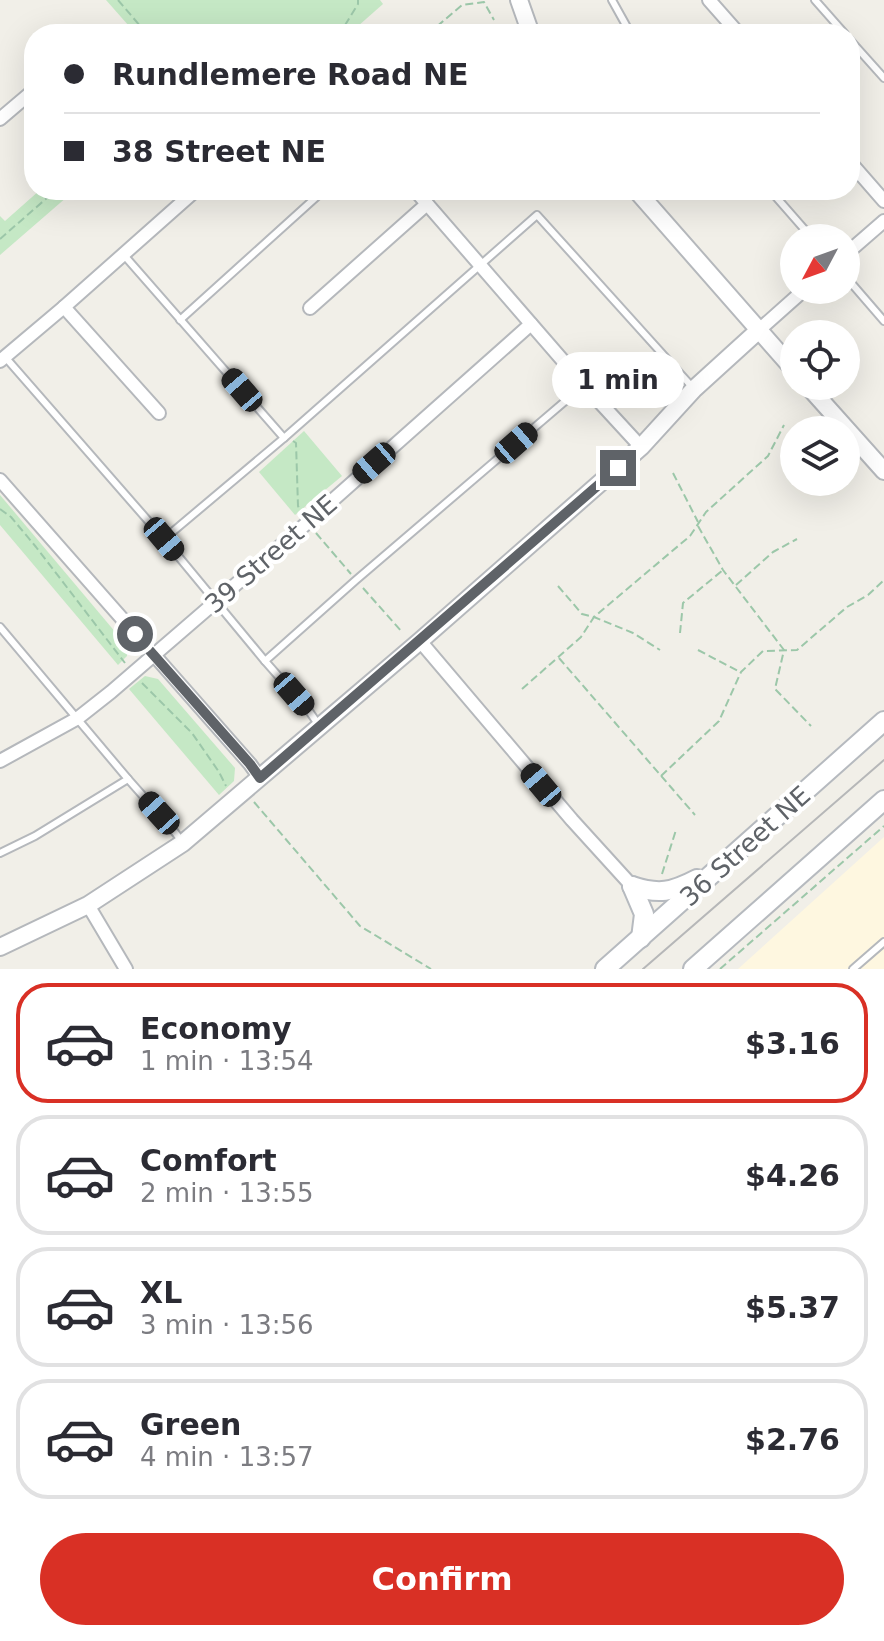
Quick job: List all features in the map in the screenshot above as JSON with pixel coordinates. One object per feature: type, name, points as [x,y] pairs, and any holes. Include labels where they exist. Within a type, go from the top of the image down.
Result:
[{"type":"main road","name":"36 Street NE","points":[[605,969],[884,721]]},
{"type":"main road","points":[[708,966],[884,800]]},
{"type":"main road","points":[[632,886],[657,892],[677,889],[727,862]]},
{"type":"main road","points":[[632,886],[644,914],[641,938]]},
{"type":"street","points":[[519,0],[527,24]]},
{"type":"street","points":[[709,0],[730,24]]},
{"type":"street","points":[[0,119],[24,99]]},
{"type":"street","points":[[860,173],[884,201]]},
{"type":"street","points":[[2,358],[185,200]]},
{"type":"street","points":[[424,200],[641,447]]},
{"type":"street","points":[[645,200],[780,354]]},
{"type":"street","points":[[310,308],[427,204]]},
{"type":"street","points":[[860,242],[884,221]]},
{"type":"street","points":[[0,947],[88,905],[183,843],[641,447],[715,368],[788,304]]},
{"type":"street","points":[[64,307],[159,413]]},
{"type":"street","name":"39 Street NE","points":[[2,756],[78,718],[154,656],[531,324]]},
{"type":"street","points":[[821,400],[884,471]]},
{"type":"street","points":[[0,480],[260,778]]},
{"type":"street","points":[[420,641],[632,886]]},
{"type":"street","points":[[88,905],[126,969]]},
{"type":"lane","points":[[612,0],[625,24]]},
{"type":"lane","points":[[815,0],[836,24]]},
{"type":"lane","points":[[860,51],[884,78]]},
{"type":"lane","points":[[180,320],[313,200]]},
{"type":"lane","points":[[779,200],[800,224]]},
{"type":"lane","points":[[164,539],[284,438],[537,215],[694,389]]},
{"type":"lane","points":[[123,254],[284,438]]},
{"type":"lane","points":[[860,293],[884,321]]},
{"type":"lane","points":[[2,358],[164,539],[320,727]]},
{"type":"lane","points":[[265,661],[584,385]]},
{"type":"lane","points":[[0,627],[183,843]]},
{"type":"lane","points":[[0,853],[35,836],[128,779]]},
{"type":"lane","points":[[853,969],[884,942]]},
{"type":"path","points":[[118,0],[138,24]]},
{"type":"path","points":[[345,24],[358,0]]},
{"type":"path","points":[[440,24],[462,5],[484,2],[494,20]]},
{"type":"path","points":[[0,239],[45,200]]},
{"type":"path","points":[[522,689],[581,637],[594,617],[690,536],[706,512],[768,456],[780,433]]},
{"type":"path","points":[[284,438],[296,443],[298,506],[307,523]]},
{"type":"path","points":[[673,473],[723,570],[784,650]]},
{"type":"path","points":[[0,509],[11,517],[36,547],[150,693],[192,733],[225,785],[230,788]]},
{"type":"path","points":[[735,586],[773,552],[797,539]]},
{"type":"path","points":[[680,633],[683,603],[723,570]]},
{"type":"path","points":[[661,776],[719,721],[741,672],[763,651],[797,650],[884,580]]},
{"type":"path","points":[[558,586],[582,614],[633,633],[660,650]]},
{"type":"path","points":[[698,650],[741,672]]},
{"type":"path","points":[[784,650],[775,689],[811,726]]},
{"type":"path","points":[[558,657],[695,815]]},
{"type":"path","points":[[253,801],[360,926],[431,969]]},
{"type":"path","points":[[708,966],[884,826]]},
{"type":"path","points":[[662,872],[676,830]]},
{"type":"shaded area","points":[[884,837],[884,969],[738,969]]},
{"type":"green space","points":[[106,0],[380,0],[383,4],[360,24],[127,24]]},
{"type":"green space","points":[[29,200],[63,200],[0,255],[0,216],[5,221]]},
{"type":"green space","points":[[304,431],[342,476],[295,515],[259,472]]},
{"type":"green space","points":[[0,495],[127,646],[127,656],[118,665],[0,525]]},
{"type":"green space","points":[[145,676],[158,679],[235,768],[234,781],[219,795],[129,689]]},
{"type":"tram line","points":[[643,969],[884,760]]},
{"type":"route","points":[[135,634],[260,778],[618,468]]}]
